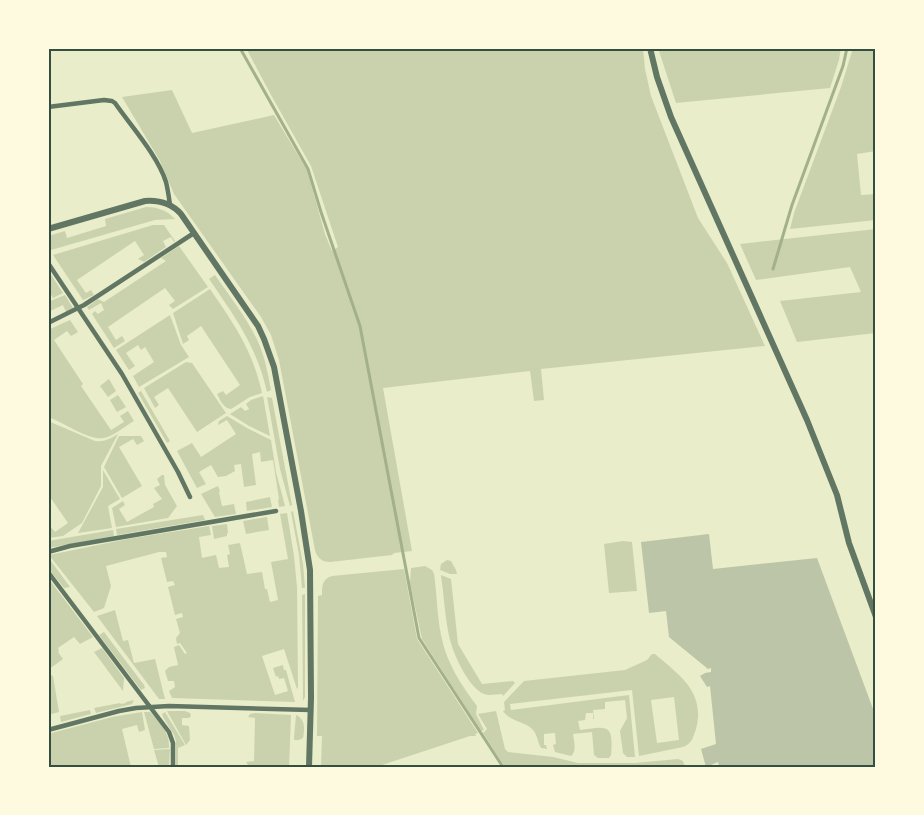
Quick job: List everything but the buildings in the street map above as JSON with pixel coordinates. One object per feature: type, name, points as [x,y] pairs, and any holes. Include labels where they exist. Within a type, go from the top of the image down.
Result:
[{"type":"street","points":[[650,48],[671,117],[823,458],[876,617]]},
{"type":"street","points":[[48,107],[104,100],[115,103],[152,155],[163,175],[170,205]]},
{"type":"street","points":[[48,229],[145,201],[170,205],[181,214],[258,326],[274,367],[310,570],[309,767]]},
{"type":"street","points":[[48,323],[78,309],[194,232]]},
{"type":"street","points":[[48,263],[122,374],[190,496]]},
{"type":"street","points":[[48,552],[70,546],[276,511]]},
{"type":"street","points":[[48,572],[169,732],[173,743],[172,767]]},
{"type":"street","points":[[48,729],[119,711],[150,707],[311,710]]},
{"type":"green space","points":[[246,48],[643,48],[651,96],[698,218],[727,263],[765,346],[541,369],[544,400],[534,401],[530,371],[383,388],[412,551],[330,562],[322,560],[315,550],[279,360],[271,335],[261,317],[174,194],[160,161],[122,97],[172,90],[192,133],[274,115],[307,170],[332,251],[338,247],[311,166]]},
{"type":"green space","points":[[658,48],[841,48],[830,88],[676,103]]},
{"type":"green space","points":[[853,48],[876,48],[876,151],[857,154],[861,195],[876,194],[876,220],[790,229],[841,87]]},
{"type":"green space","points":[[146,207],[162,210],[175,219],[155,220],[51,250],[48,247],[48,236],[65,231],[67,238],[106,226],[105,219]]},
{"type":"green space","points":[[153,225],[164,225],[175,241],[171,237],[163,241],[166,247],[144,262],[138,259],[144,255],[135,241],[77,280],[86,293],[91,290],[94,295],[83,300],[53,255]]},
{"type":"green space","points":[[876,229],[876,333],[797,342],[780,301],[861,292],[850,267],[756,280],[740,244]]},
{"type":"green space","points":[[179,246],[208,287],[173,309],[169,305],[175,301],[165,288],[108,327],[116,340],[122,336],[125,341],[114,348],[92,314],[95,311],[98,314],[104,310],[101,303],[89,310],[87,307],[98,299],[104,302],[166,261],[161,258]]},
{"type":"green space","points":[[48,270],[63,293],[53,298],[48,289]]},
{"type":"green space","points":[[215,275],[244,317],[259,344],[271,390],[267,392],[251,346],[209,279]]},
{"type":"green space","points":[[210,289],[235,326],[248,351],[262,393],[250,397],[231,409],[224,406],[217,394],[223,391],[226,395],[240,385],[201,326],[187,336],[189,340],[183,344],[173,313]]},
{"type":"green space","points":[[65,295],[73,308],[66,312],[63,305],[48,312],[48,302]]},
{"type":"green space","points":[[170,315],[181,345],[189,357],[139,387],[133,376],[154,362],[145,347],[141,350],[138,345],[126,353],[135,366],[129,370],[116,350]]},
{"type":"green space","points":[[70,320],[78,332],[71,336],[67,331],[54,340],[83,384],[81,386],[111,430],[124,422],[120,416],[128,411],[134,421],[108,437],[92,437],[48,417],[48,330]]},
{"type":"green space","points":[[186,362],[192,363],[226,413],[197,432],[168,388],[154,397],[159,405],[155,408],[144,388]]},
{"type":"green space","points":[[109,379],[116,391],[108,397],[100,386]]},
{"type":"green space","points":[[141,391],[170,441],[167,443],[138,393]]},
{"type":"green space","points":[[118,395],[126,407],[117,412],[110,400]]},
{"type":"green space","points":[[263,396],[270,436],[230,414],[241,407],[245,411],[249,409],[246,404]]},
{"type":"green space","points":[[267,397],[272,398],[292,505],[290,506],[280,469]]},
{"type":"green space","points":[[227,416],[271,440],[285,506],[279,507],[273,460],[261,462],[260,452],[252,454],[256,485],[244,487],[241,464],[234,465],[235,471],[218,477],[211,465],[199,472],[206,484],[197,488],[177,451],[192,443],[201,457],[236,434],[227,420],[218,425],[219,421]]},
{"type":"green space","points":[[48,421],[95,441],[107,440],[118,434],[101,466],[101,486],[82,523],[63,536],[48,538],[49,525],[55,532],[68,523],[48,494]]},
{"type":"green space","points":[[119,436],[141,436],[144,441],[137,445],[133,439],[119,447],[142,486],[122,498],[104,467]]},
{"type":"green space","points":[[103,470],[120,499],[108,506],[112,528],[78,533],[103,487]]},
{"type":"green space","points":[[164,475],[165,485],[177,506],[168,518],[116,527],[112,508],[123,501],[125,505],[119,509],[127,522],[154,507],[153,504],[162,499],[154,488],[160,485],[157,479]]},
{"type":"green space","points":[[218,486],[222,506],[234,504],[236,514],[215,517],[201,494]]},
{"type":"green space","points":[[270,497],[272,507],[247,511],[246,502]]},
{"type":"green space","points":[[293,511],[305,588],[302,588],[291,512]]},
{"type":"green space","points":[[287,513],[297,587],[297,689],[284,649],[262,656],[275,695],[288,691],[284,678],[276,677],[273,668],[283,665],[295,702],[172,698],[169,691],[175,687],[174,681],[168,681],[165,671],[169,667],[178,665],[174,647],[179,645],[185,654],[187,653],[180,643],[177,644],[176,638],[180,633],[176,619],[183,617],[182,613],[175,615],[168,587],[175,585],[173,581],[167,582],[161,558],[167,557],[166,552],[106,566],[111,586],[104,608],[94,612],[49,555],[127,539],[209,526],[211,535],[199,537],[202,558],[216,555],[219,568],[229,567],[228,545],[240,543],[247,574],[262,572],[270,602],[278,600],[271,562],[288,559],[280,514]]},
{"type":"green space","points":[[203,515],[205,520],[117,535],[116,529]]},
{"type":"green space","points":[[267,517],[269,530],[246,534],[243,521]]},
{"type":"green space","points":[[227,524],[227,536],[214,539],[212,526]]},
{"type":"green space","points":[[113,530],[114,536],[48,548],[48,541]]},
{"type":"green space","points":[[632,542],[637,591],[609,593],[604,544]]},
{"type":"green space","points":[[48,557],[70,587],[64,588],[48,568]]},
{"type":"green space","points":[[447,560],[451,561],[457,574],[440,570],[441,564]]},
{"type":"green space","points":[[425,566],[434,574],[440,627],[446,655],[477,706],[476,714],[484,730],[481,731],[422,639],[410,583],[411,568]]},
{"type":"green space","points":[[404,569],[417,639],[478,733],[475,734],[476,736],[376,767],[321,767],[322,736],[317,736],[318,596],[322,595],[323,583],[332,576]]},
{"type":"green space","points":[[441,575],[451,579],[458,644],[482,684],[513,681],[515,683],[503,696],[502,694],[486,695],[478,690],[467,678],[458,662],[448,632]]},
{"type":"green space","points":[[48,578],[93,637],[80,644],[74,637],[58,648],[63,659],[48,670]]},
{"type":"green space","points":[[305,594],[305,697],[303,701],[302,595]]},
{"type":"green space","points":[[115,610],[123,641],[128,640],[134,663],[155,659],[165,699],[159,699],[97,616]]},
{"type":"green space","points":[[104,632],[145,688],[141,690],[99,635]]},
{"type":"green space","points":[[102,648],[124,678],[123,691],[94,652]]},
{"type":"green space","points":[[655,654],[681,677],[694,695],[698,716],[696,729],[686,746],[639,756],[632,690],[510,704],[511,710],[629,695],[635,757],[627,757],[623,753],[620,731],[627,718],[625,700],[605,702],[605,709],[593,710],[594,719],[593,713],[586,713],[585,720],[578,721],[580,730],[602,728],[609,732],[612,744],[609,758],[598,758],[594,755],[592,732],[573,734],[575,749],[571,756],[555,752],[553,745],[556,744],[555,733],[544,734],[544,745],[547,749],[541,748],[533,730],[503,711],[505,710],[504,702],[524,681],[625,670]],"holes":[[[674,697],[679,740],[657,743],[651,700]]]},
{"type":"green space","points":[[48,674],[53,676],[59,712],[48,715]]},
{"type":"green space","points":[[134,700],[132,704],[96,713],[94,708],[126,703]]},
{"type":"green space","points":[[90,710],[91,714],[61,722],[60,716]]},
{"type":"green space","points":[[167,711],[190,713],[189,718],[182,718],[182,725],[189,726],[190,740],[186,745]]},
{"type":"green space","points":[[496,711],[505,749],[508,752],[553,757],[578,763],[635,763],[678,759],[683,761],[685,767],[505,767],[483,733],[487,729],[478,714]]},
{"type":"green space","points":[[142,712],[145,730],[139,732],[137,725],[122,729],[131,767],[48,767],[48,734],[112,717]]},
{"type":"green space","points":[[144,712],[150,712],[162,726],[168,738],[169,748],[154,749]]},
{"type":"green space","points":[[165,712],[185,745],[178,748],[178,767],[176,767],[176,741],[163,717],[162,714]]},
{"type":"green space","points":[[255,713],[291,715],[289,767],[257,767],[248,765],[246,762],[254,761],[255,718],[248,717]]},
{"type":"green space","points":[[296,715],[303,721],[304,727],[303,738],[299,740],[294,740]]},
{"type":"green space","points":[[170,749],[169,767],[159,767],[154,750]]},
{"type":"waterway","points":[[240,48],[308,169],[360,326],[419,638],[503,767]]},
{"type":"waterway","points":[[773,269],[792,205],[843,66],[847,48]]}]
